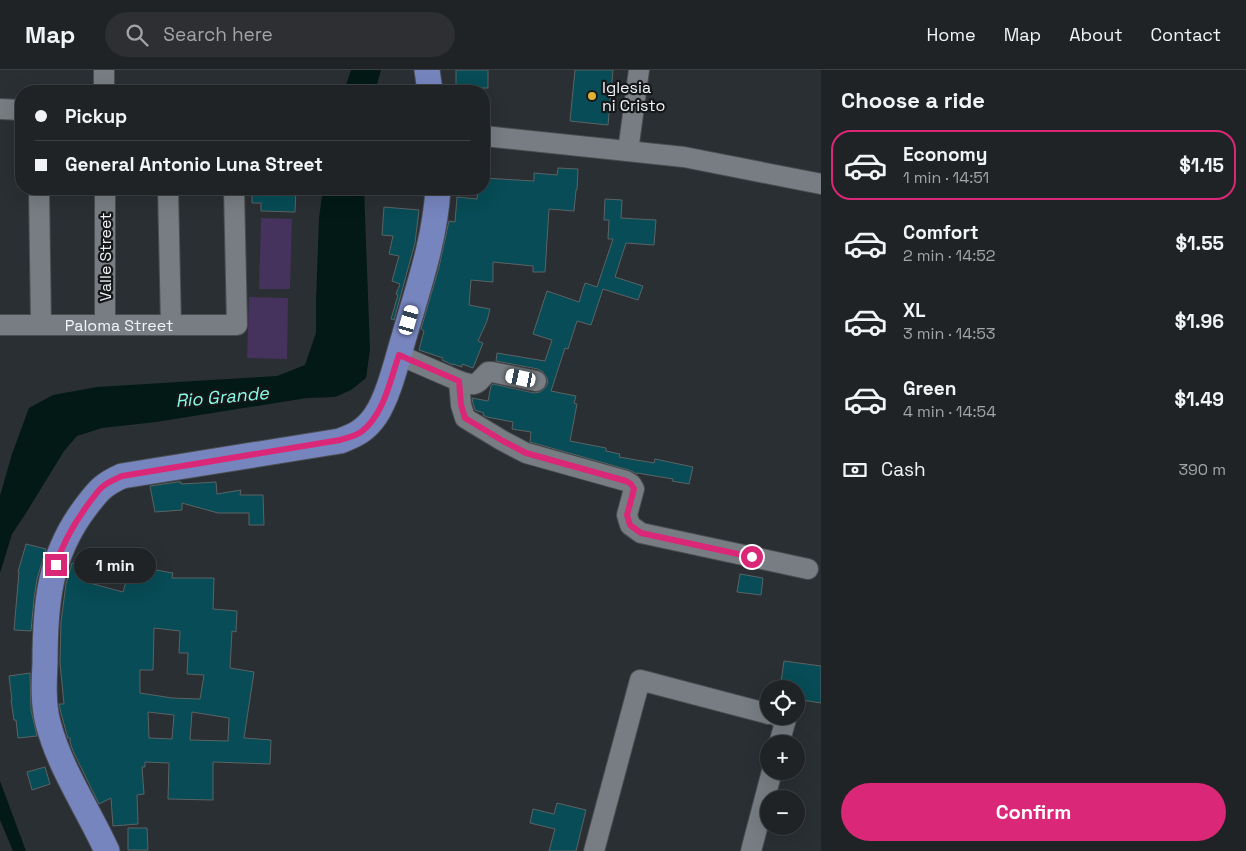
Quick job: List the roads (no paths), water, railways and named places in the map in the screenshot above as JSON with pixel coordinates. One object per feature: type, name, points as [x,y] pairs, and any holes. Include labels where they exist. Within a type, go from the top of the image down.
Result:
[{"type":"main road","points":[[427,70],[429,85]]},
{"type":"main road","points":[[107,851],[54,741],[46,712],[44,682],[47,607],[52,576],[68,535],[101,488],[122,476],[340,440],[354,436],[367,427],[376,416],[383,402],[399,355],[434,228],[437,195]]},
{"type":"street","points":[[104,70],[104,85]]},
{"type":"street","points":[[628,151],[639,70]]},
{"type":"street","points":[[0,109],[15,110]]},
{"type":"street","points":[[490,137],[684,157],[821,184]]},
{"type":"street","points":[[38,195],[42,325]]},
{"type":"street","name":"Valle Street","points":[[105,195],[105,325]]},
{"type":"street","points":[[168,195],[171,325]]},
{"type":"street","name":"Paloma Street","points":[[0,325],[237,326],[234,195]]},
{"type":"street","points":[[399,355],[473,386],[488,372],[536,381]]},
{"type":"street","points":[[459,381],[461,405],[465,418],[503,441],[526,453],[631,484],[634,489],[627,515],[630,525],[641,533],[808,569]]},
{"type":"street","points":[[594,851],[640,680],[760,712]]},
{"type":"street","points":[[751,851],[770,780]]},
{"type":"water","points":[[351,70],[381,70],[377,85],[346,85]]},
{"type":"water","name":"Rio Grande","points":[[322,195],[364,195],[370,350],[366,378],[351,390],[335,397],[307,398],[156,422],[102,428],[77,436],[64,451],[12,534],[0,573],[0,496],[12,454],[29,408],[53,395],[97,387],[277,376],[305,365],[316,333],[319,218]]},
{"type":"water","points":[[0,781],[26,851],[13,851],[0,820]]},
{"type":"place","name":"Iglesia ni Cristo","points":[[592,96]]}]
